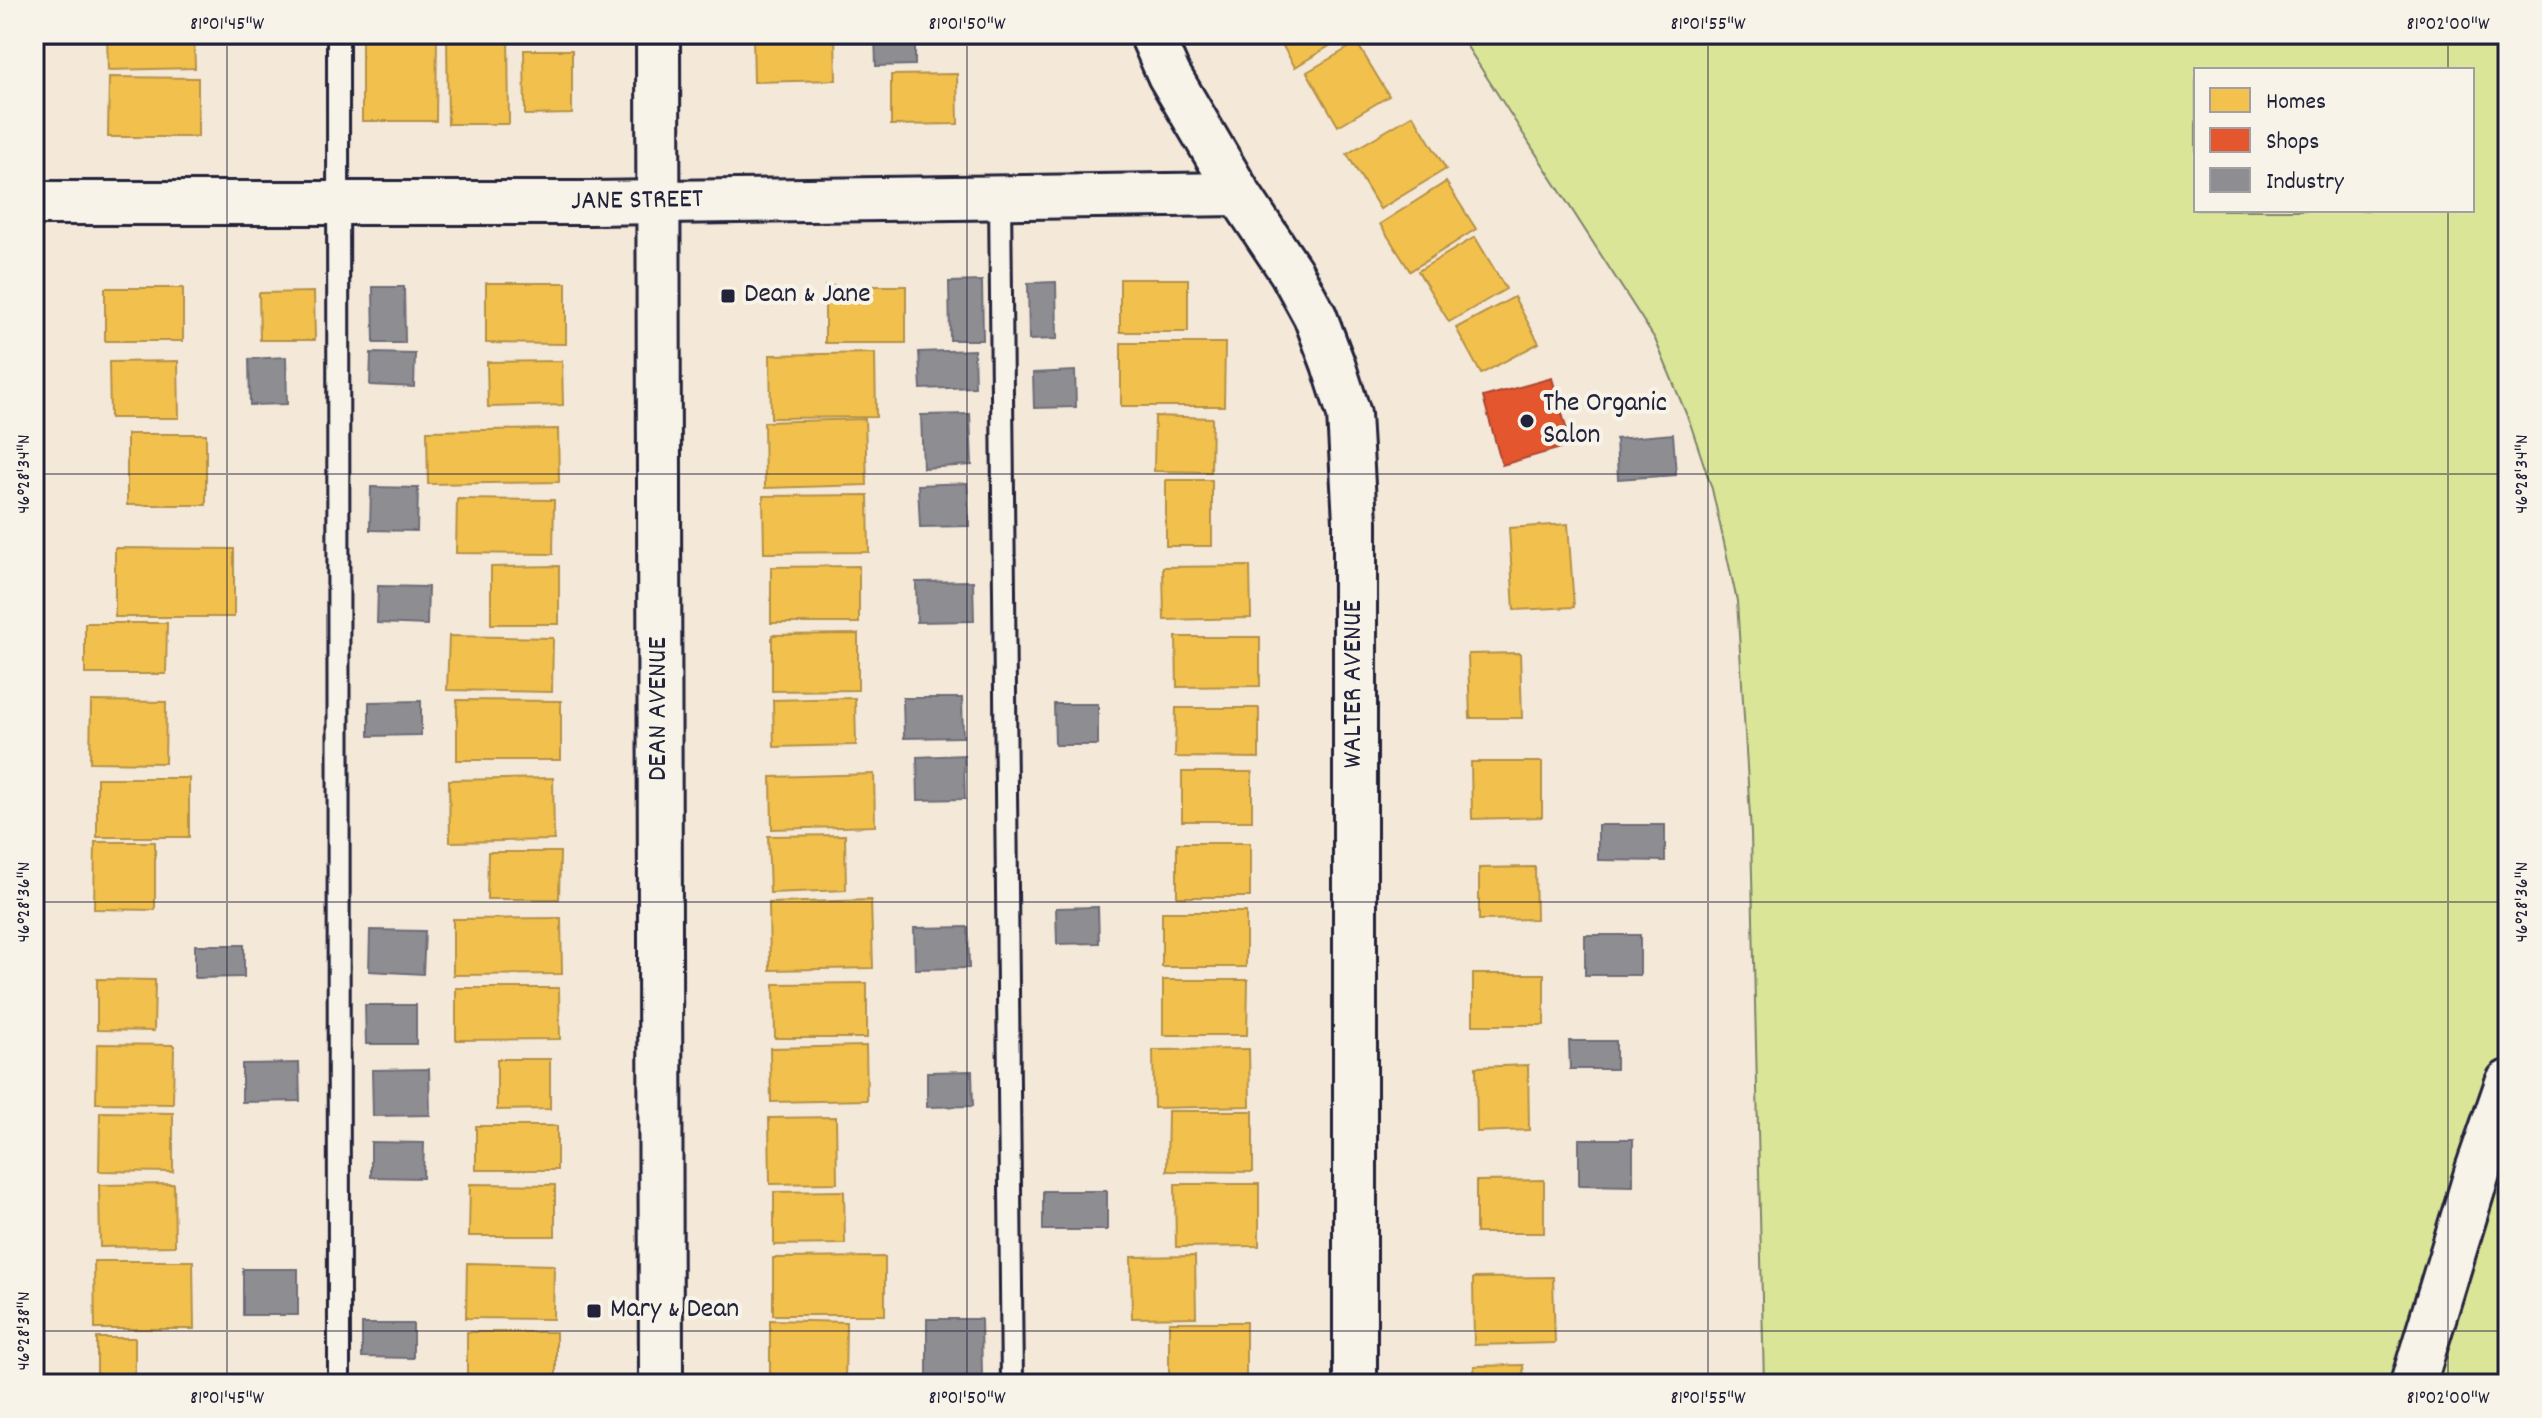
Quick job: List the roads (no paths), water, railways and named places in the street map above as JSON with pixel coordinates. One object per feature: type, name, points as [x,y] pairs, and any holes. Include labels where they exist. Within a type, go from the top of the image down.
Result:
[{"type":"main road","points":[[2413,1384],[2478,1170],[2508,1083]]},
{"type":"street","name":"DEAN AVENUE","points":[[658,34],[661,1384]]},
{"type":"street","name":"WALTER AVENUE","points":[[1151,34],[1169,75],[1315,316],[1349,414],[1355,521],[1355,1384]]},
{"type":"street","name":"JANE STREET","points":[[34,203],[659,202],[1239,194]]},
{"type":"lane","points":[[338,34],[339,1384]]},
{"type":"lane","points":[[1000,197],[1012,1384]]},
{"type":"place","name":"Dean & Jane","points":[[728,296]]},
{"type":"place","name":"The Organic Salon","points":[[1527,421]]},
{"type":"place","name":"Mary & Dean","points":[[594,1311]]}]
